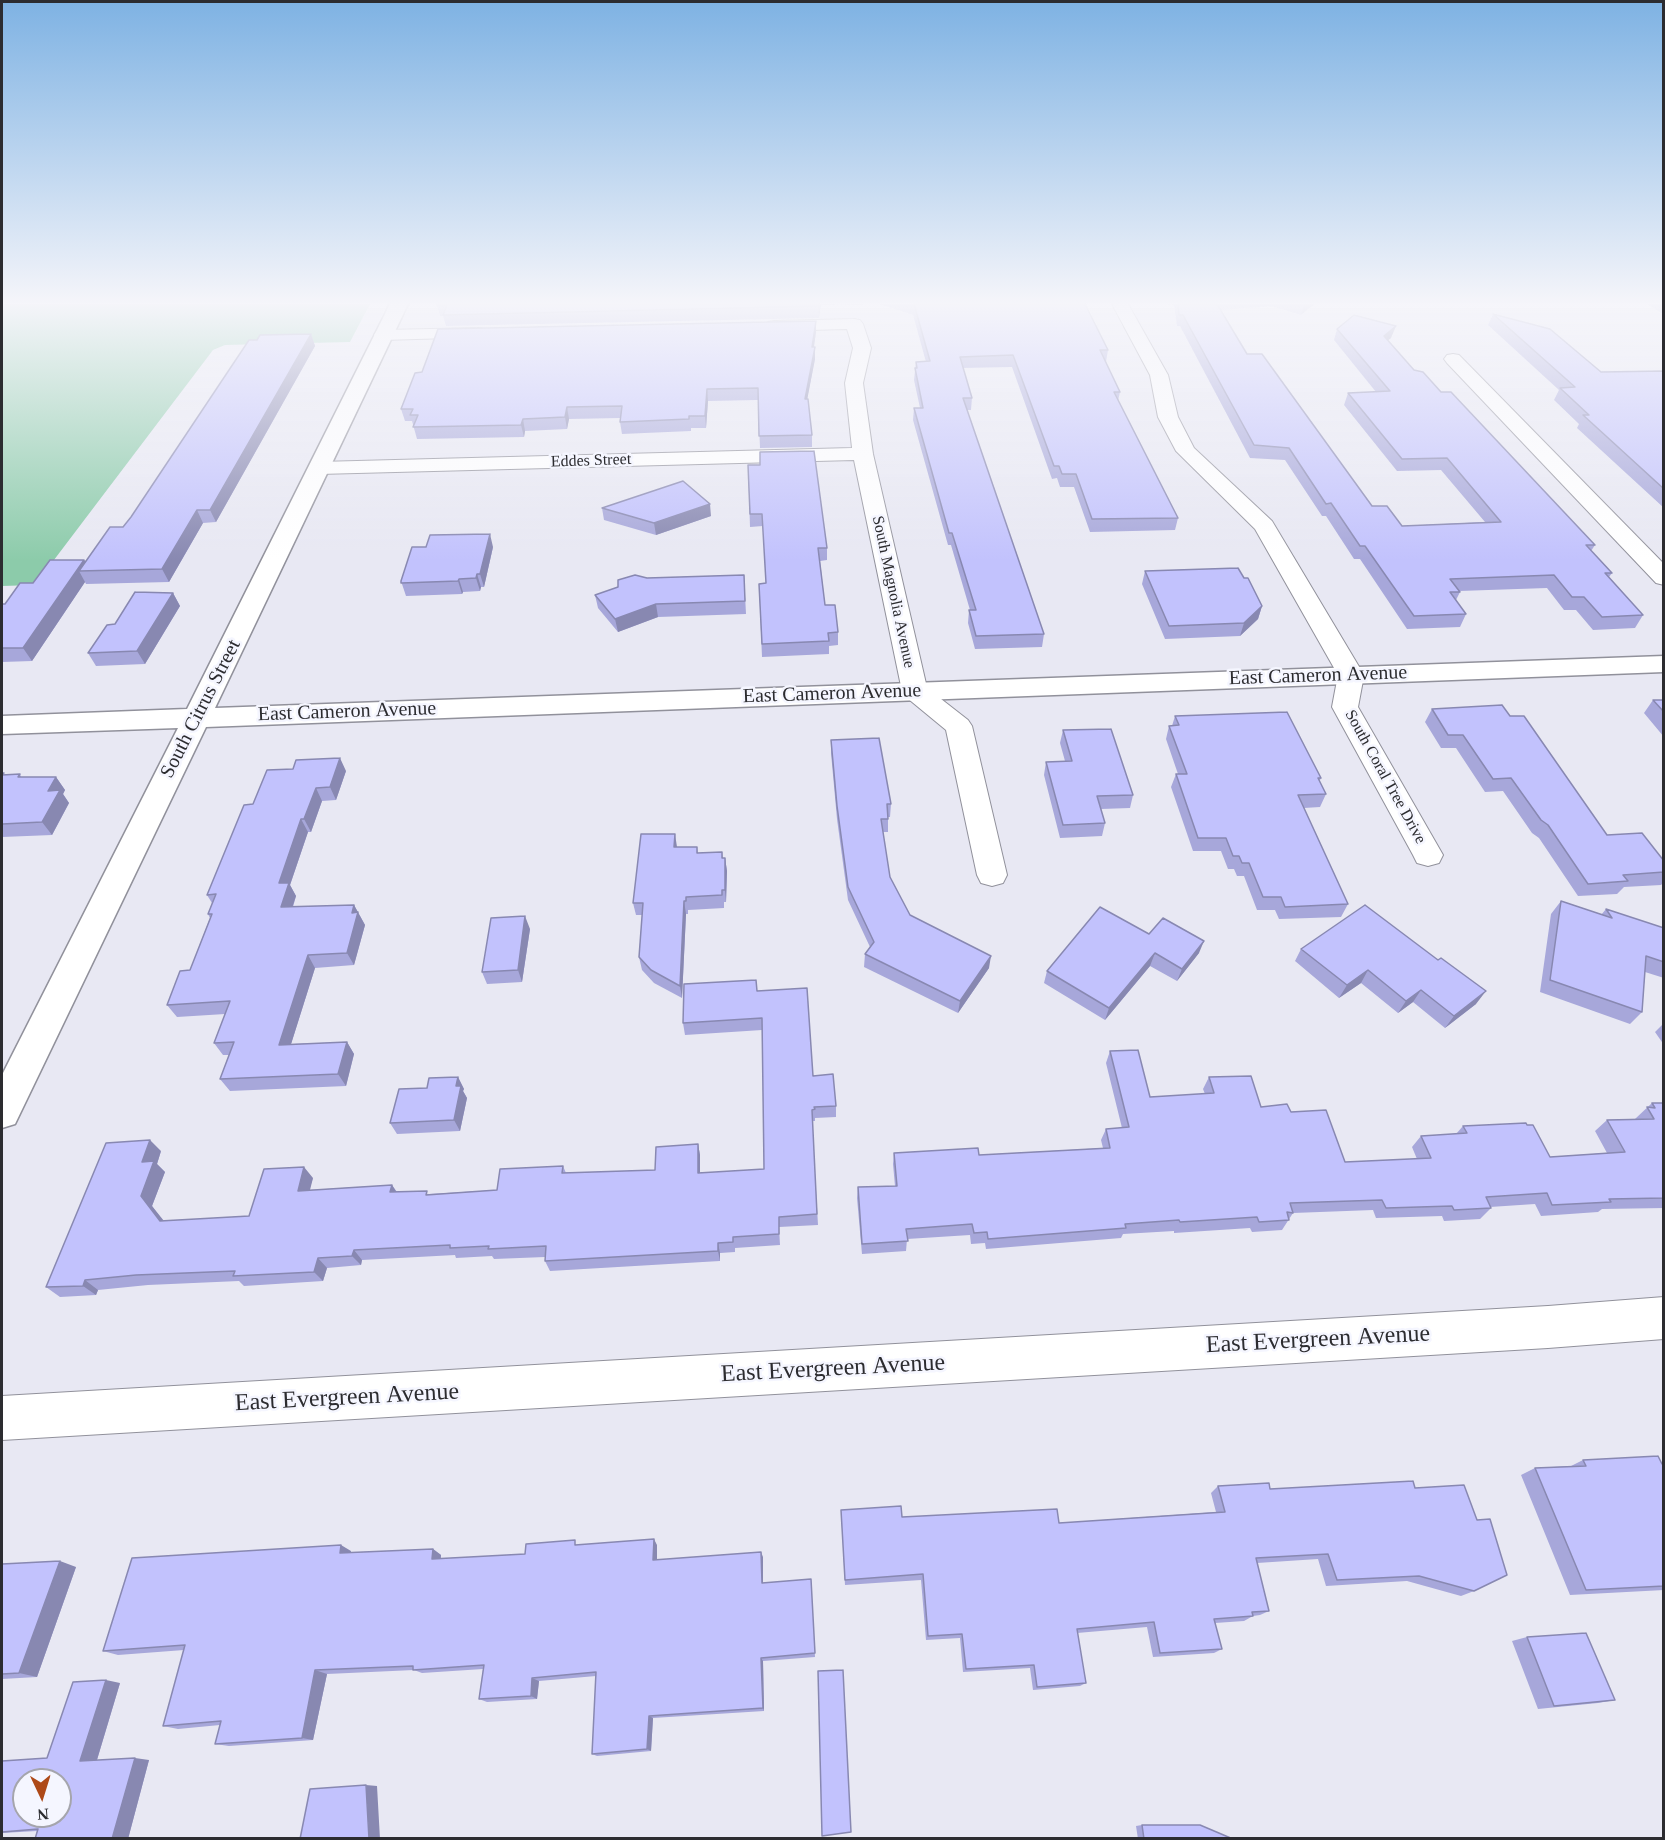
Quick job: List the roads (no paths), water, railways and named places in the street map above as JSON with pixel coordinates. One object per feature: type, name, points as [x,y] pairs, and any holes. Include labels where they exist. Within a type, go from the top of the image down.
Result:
[{"type":"main road","name":"South Citrus Street","points":[[2,1113],[357,390]]},
{"type":"main road","name":"East Cameron Avenue","points":[[2,725],[1664,664]]},
{"type":"street","name":"South Magnolia Avenue","points":[[855,390],[863,454],[915,691],[959,726],[992,875]]},
{"type":"street","points":[[1162,390],[1168,417],[1185,451],[1264,526],[1351,675]]},
{"type":"street","points":[[1483,390],[1664,578]]},
{"type":"street","name":"Eddes Street","points":[[319,468],[863,454]]},
{"type":"street","name":"South Coral Tree Drive","points":[[1351,675],[1345,707],[1428,855]]},
{"type":"street","name":"East Evergreen Avenue","points":[[2,1418],[1548,1327],[1664,1318]]}]
